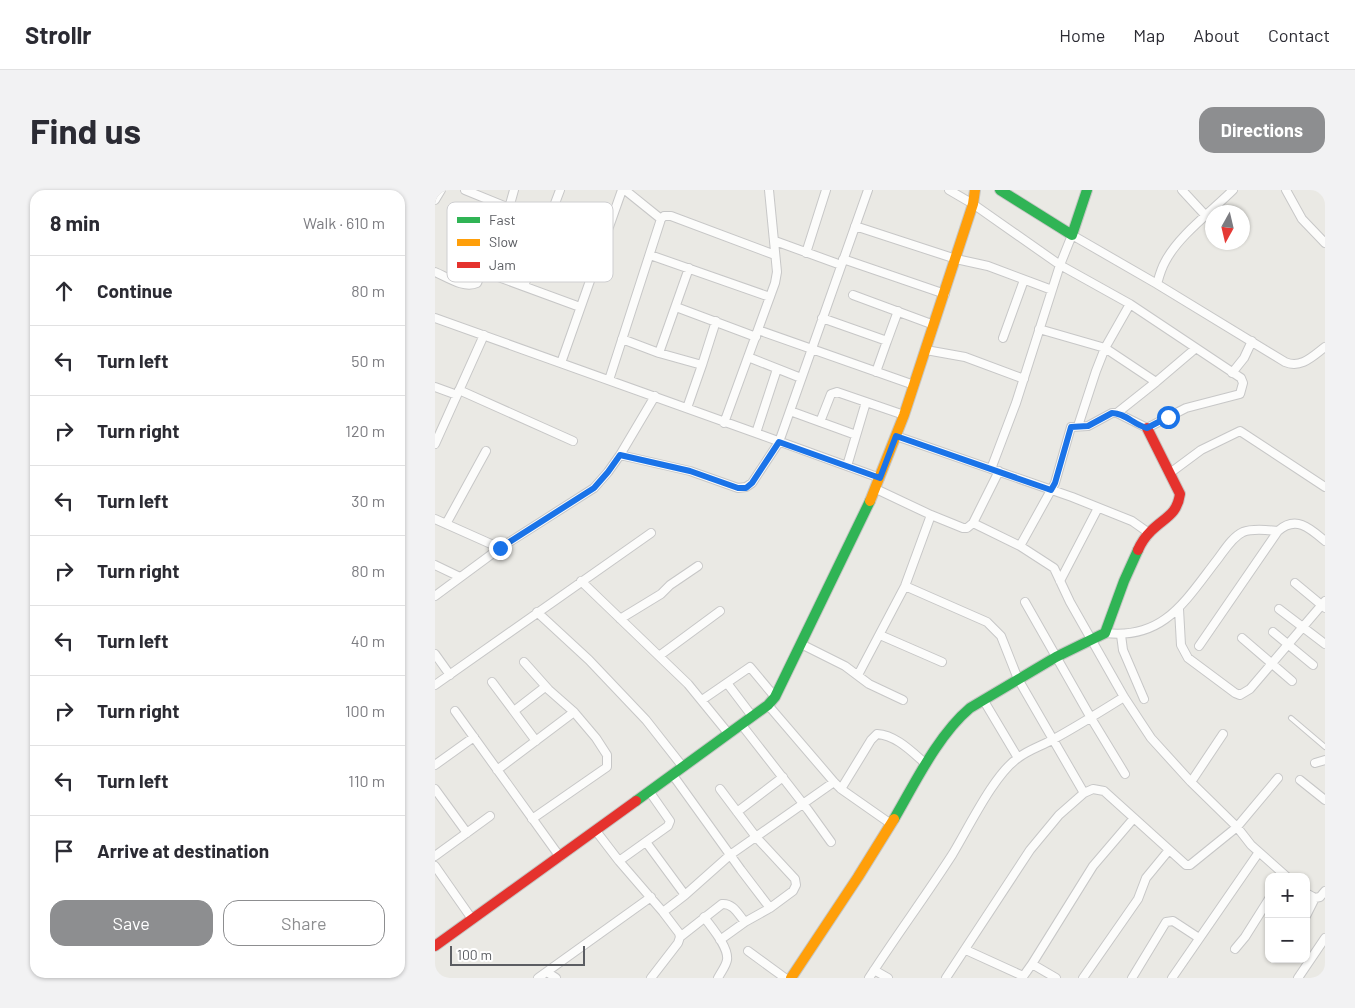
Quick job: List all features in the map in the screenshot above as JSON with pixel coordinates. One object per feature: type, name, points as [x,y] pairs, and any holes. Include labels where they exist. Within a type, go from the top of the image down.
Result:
[{"type":"street","points":[[435,200],[441,190]]},
{"type":"street","points":[[465,190],[494,202]]},
{"type":"street","points":[[556,202],[560,190]]},
{"type":"street","points":[[613,219],[624,190],[661,219]]},
{"type":"street","points":[[724,423],[770,297],[777,272],[769,190]]},
{"type":"street","points":[[806,253],[826,190]]},
{"type":"street","points":[[620,455],[690,471],[738,488],[746,488],[752,483],[779,442],[868,190]]},
{"type":"street","points":[[949,190],[973,204],[1060,265],[1131,304],[1241,378],[1243,383],[1240,394],[1186,408],[1147,428]]},
{"type":"street","points":[[435,946],[596,831],[751,716],[768,706],[775,697],[876,489],[905,415],[973,204],[975,190]]},
{"type":"street","points":[[876,489],[931,516],[963,528],[967,528],[973,523],[995,470],[1060,265],[1087,190]]},
{"type":"street","points":[[1182,190],[1205,215]]},
{"type":"street","points":[[1217,205],[1233,190]]},
{"type":"street","points":[[1286,190],[1302,219],[1325,243]]},
{"type":"street","points":[[1006,191],[1071,235],[1157,284],[1285,362],[1295,365],[1303,363],[1325,347]]},
{"type":"street","points":[[609,380],[661,219],[664,216],[671,216],[775,255]]},
{"type":"street","points":[[1157,284],[1164,263],[1169,255],[1205,217]]},
{"type":"street","points":[[855,226],[956,258],[988,266],[1052,290]]},
{"type":"street","points":[[775,241],[806,253],[842,262],[945,294]]},
{"type":"street","points":[[650,255],[770,297]]},
{"type":"street","points":[[659,353],[689,268]]},
{"type":"street","points":[[435,272],[447,277]]},
{"type":"street","points":[[1003,338],[1024,280]]},
{"type":"street","points":[[458,282],[471,286],[477,282]]},
{"type":"street","points":[[512,282],[580,307]]},
{"type":"street","points":[[524,286],[526,282]]},
{"type":"street","points":[[561,363],[589,282]]},
{"type":"street","points":[[853,295],[934,325]]},
{"type":"street","points":[[1079,426],[1105,348],[1131,304]]},
{"type":"street","points":[[676,307],[757,334],[811,349],[914,385]]},
{"type":"street","points":[[876,372],[897,311]]},
{"type":"street","points":[[435,318],[880,478]]},
{"type":"street","points":[[822,318],[887,341]]},
{"type":"street","points":[[687,408],[716,321]]},
{"type":"street","points":[[1039,329],[1105,348],[1156,382]]},
{"type":"street","points":[[435,444],[484,336]]},
{"type":"street","points":[[622,339],[659,353],[702,365]]},
{"type":"street","points":[[1232,373],[1252,341]]},
{"type":"street","points":[[1117,413],[1196,348]]},
{"type":"street","points":[[926,350],[965,357],[1024,379]]},
{"type":"street","points":[[748,357],[801,378]]},
{"type":"street","points":[[756,433],[777,369]]},
{"type":"street","points":[[435,387],[458,392],[573,441]]},
{"type":"street","points":[[820,422],[831,394],[837,392],[905,415]]},
{"type":"street","points":[[435,596],[500,548],[594,488],[620,455],[655,396]]},
{"type":"street","points":[[847,466],[866,402]]},
{"type":"street","points":[[789,411],[856,435]]},
{"type":"street","points":[[1020,546],[1055,483],[1071,427],[1088,426],[1112,413],[1117,413],[1147,428],[1179,494],[1177,508],[1169,518],[1149,533],[1135,557],[1105,633]]},
{"type":"street","points":[[1170,473],[1201,450],[1240,431],[1325,487]]},
{"type":"street","points":[[896,436],[1051,490],[1132,521],[1149,533]]},
{"type":"street","points":[[446,524],[486,451]]},
{"type":"street","points":[[1060,581],[1098,508]]},
{"type":"street","points":[[858,675],[905,586],[931,516]]},
{"type":"street","points":[[435,519],[500,548]]},
{"type":"street","points":[[1199,646],[1278,531],[1285,525],[1293,522],[1303,525],[1314,531],[1325,541]]},
{"type":"street","points":[[973,523],[1020,546],[1054,568],[1070,602],[1124,697],[1151,738],[1191,782],[1282,873]]},
{"type":"street","points":[[791,978],[850,890],[926,764],[958,718],[970,708],[1018,679],[1091,639],[1105,633],[1121,635],[1144,631],[1179,609],[1235,538],[1244,532],[1256,530],[1278,531]]},
{"type":"street","points":[[435,686],[651,532]]},
{"type":"street","points":[[435,565],[460,577]]},
{"type":"street","points":[[620,620],[661,594],[670,585],[698,566]]},
{"type":"street","points":[[581,581],[688,684],[728,733]]},
{"type":"street","points":[[1179,609],[1181,645],[1188,658],[1240,695],[1250,689],[1303,626],[1324,605],[1295,583]]},
{"type":"street","points":[[905,586],[992,625],[1001,636],[1018,679],[1084,793]]},
{"type":"street","points":[[1025,602],[1125,774]]},
{"type":"street","points":[[1279,609],[1325,644]]},
{"type":"street","points":[[659,656],[720,611]]},
{"type":"street","points":[[537,612],[589,660],[646,720],[683,767]]},
{"type":"street","points":[[1273,632],[1313,665]]},
{"type":"street","points":[[1121,635],[1123,650],[1145,699]]},
{"type":"street","points":[[880,636],[942,662]]},
{"type":"street","points":[[1242,638],[1292,681]]},
{"type":"street","points":[[801,644],[845,666],[869,684],[903,700]]},
{"type":"street","points":[[435,654],[450,675]]},
{"type":"street","points":[[524,662],[545,686],[574,712],[607,755],[607,767],[532,818]]},
{"type":"street","points":[[702,700],[750,667],[775,697]]},
{"type":"street","points":[[492,682],[536,741]]},
{"type":"street","points":[[727,683],[751,716]]},
{"type":"street","points":[[514,711],[545,686]]},
{"type":"street","points":[[869,978],[951,855],[991,789],[1006,769],[1018,758],[1091,718],[1124,697]]},
{"type":"street","points":[[984,701],[1018,758]]},
{"type":"street","points":[[768,706],[841,789],[891,824]]},
{"type":"street","points":[[455,711],[560,857]]},
{"type":"street","points":[[497,770],[574,712]]},
{"type":"street","points":[[741,724],[831,842]]},
{"type":"street","points":[[841,789],[871,740],[877,734],[884,734],[894,738],[926,764]]},
{"type":"street","points":[[1191,782],[1223,734]]},
{"type":"street","points":[[435,765],[474,738]]},
{"type":"street","points":[[1315,763],[1325,760]]},
{"type":"street","points":[[672,774],[771,908]]},
{"type":"street","points":[[737,812],[783,777]]},
{"type":"street","points":[[946,978],[1030,850],[1059,815],[1084,793],[1093,789],[1104,791],[1186,865],[1190,865],[1237,827],[1278,778]]},
{"type":"street","points":[[1300,780],[1325,800]]},
{"type":"street","points":[[663,912],[731,856],[834,782]]},
{"type":"street","points":[[435,789],[467,833]]},
{"type":"street","points":[[720,789],[756,837],[795,879],[793,891],[771,908],[745,922],[721,940]]},
{"type":"street","points":[[619,861],[668,826],[670,822],[649,792]]},
{"type":"street","points":[[435,856],[490,816]]},
{"type":"street","points":[[966,950],[1023,977],[1093,866],[1134,818]]},
{"type":"street","points":[[596,831],[663,912],[680,937]]},
{"type":"street","points":[[646,842],[685,895]]},
{"type":"street","points":[[1083,978],[1138,899],[1146,878],[1169,850]]},
{"type":"street","points":[[1172,978],[1259,852]]},
{"type":"street","points":[[435,866],[472,919]]},
{"type":"street","points":[[1310,895],[1315,898],[1320,897],[1325,891]]},
{"type":"street","points":[[538,978],[651,897]]},
{"type":"street","points":[[1310,908],[1315,898]]},
{"type":"street","points":[[651,978],[678,943],[680,937],[722,904],[732,906],[745,922]]},
{"type":"street","points":[[1235,949],[1265,905]]},
{"type":"street","points":[[704,917],[721,940],[728,957],[718,978]]},
{"type":"street","points":[[1133,978],[1166,922],[1173,921],[1199,938]]},
{"type":"street","points":[[1300,975],[1324,940]]},
{"type":"street","points":[[748,951],[785,978]]},
{"type":"street","points":[[1032,964],[1056,978]]},
{"type":"street","points":[[875,970],[888,978]]},
{"type":"street","points":[[547,972],[556,978]]},
{"type":"lane","points":[[1291,718],[1325,747]]},
{"type":"traffic: fast","points":[[1000,190],[1072,235],[1087,190]]},
{"type":"traffic: fast","points":[[636,801],[768,705],[775,697],[870,501]]},
{"type":"traffic: fast","points":[[894,819],[937,745],[958,719],[970,708],[1056,657],[1105,633],[1124,581],[1138,550]]},
{"type":"traffic: slow","points":[[870,501],[904,415],[973,204],[975,190]]},
{"type":"traffic: slow","points":[[791,978],[894,819]]},
{"type":"traffic: jam","points":[[1138,550],[1149,533],[1170,515],[1176,507],[1180,494],[1147,428]]},
{"type":"traffic: jam","points":[[435,946],[636,801]]},
{"type":"route","points":[[500,548],[594,488],[620,455],[690,471],[738,488],[746,488],[752,483],[779,442],[880,478],[896,436],[1051,490],[1055,483],[1071,427],[1088,426],[1112,413],[1117,413],[1147,428],[1168,417]]}]
